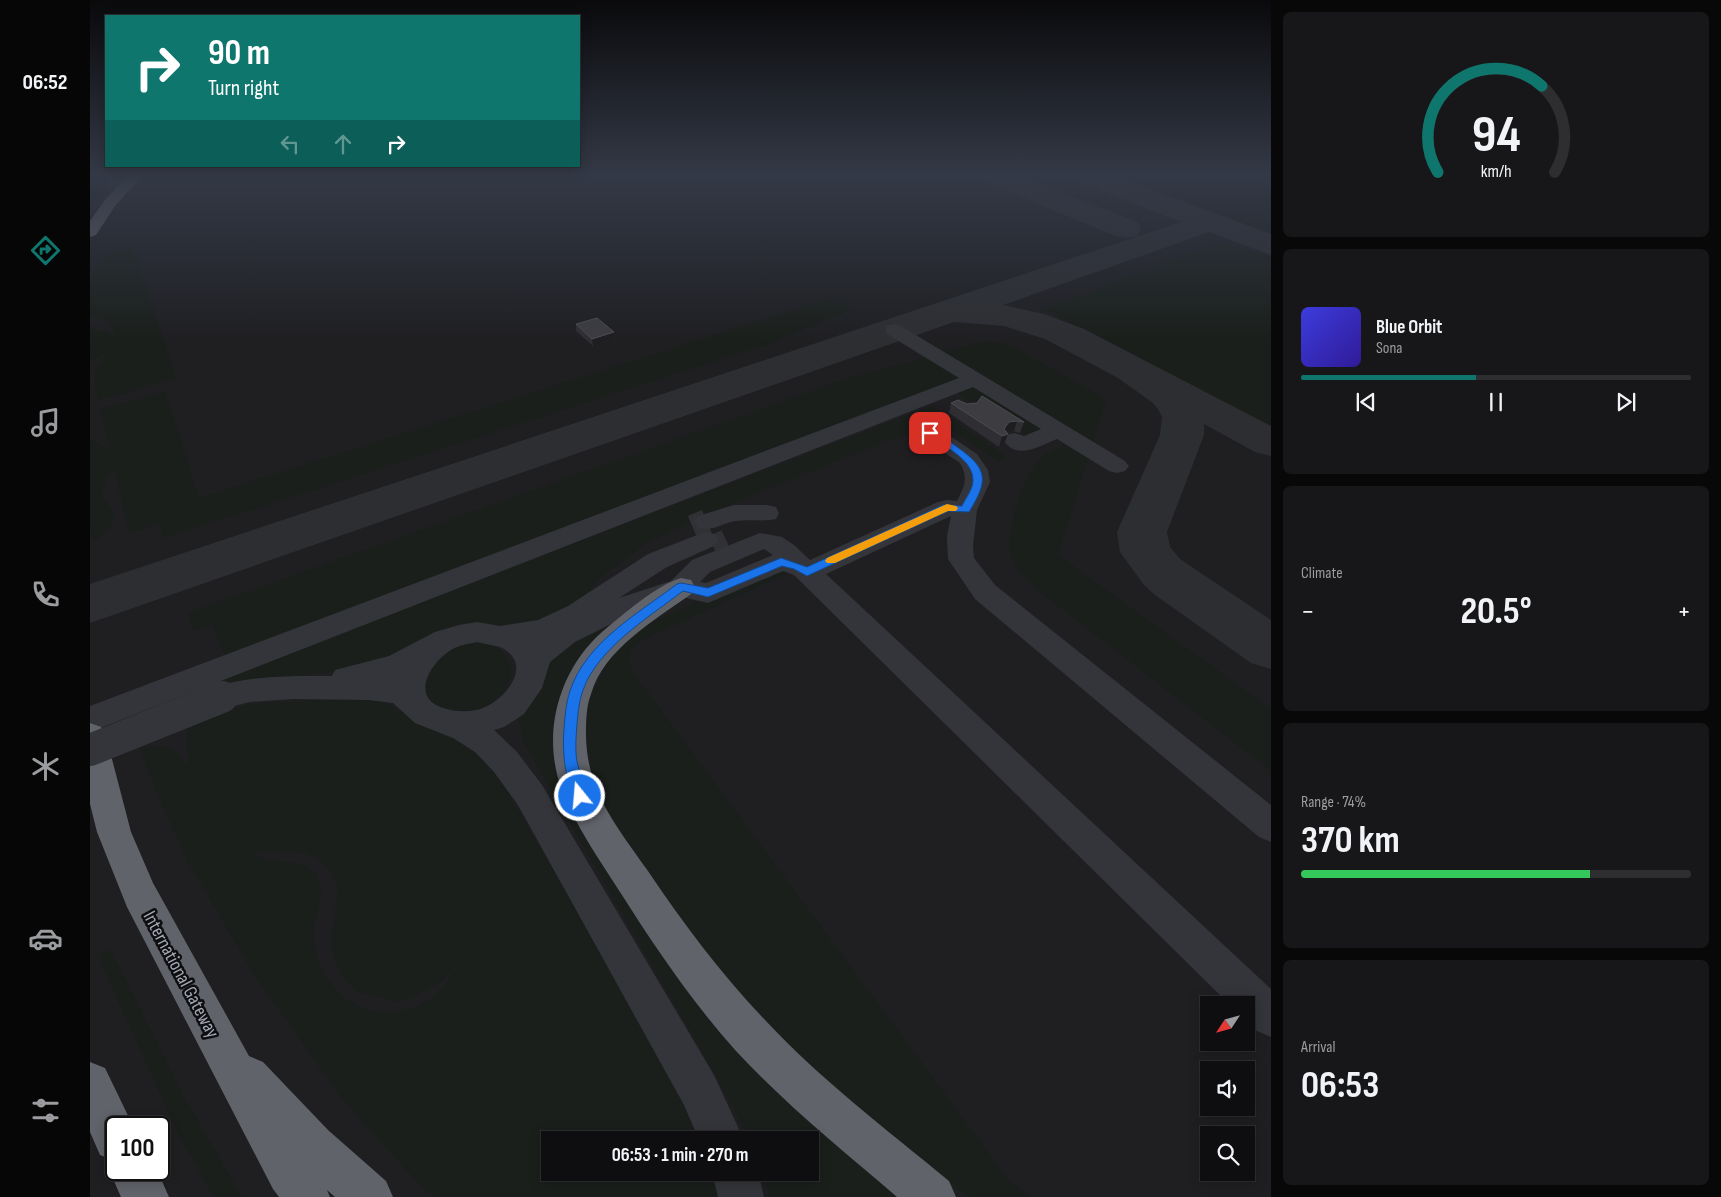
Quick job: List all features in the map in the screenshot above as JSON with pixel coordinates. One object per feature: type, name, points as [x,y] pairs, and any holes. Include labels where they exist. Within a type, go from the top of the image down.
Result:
[{"type":"highway","points":[[686,588],[631,625],[603,649],[584,674],[576,690],[570,721],[570,761],[575,784],[585,807],[663,928],[694,970],[751,1036],[822,1105],[934,1197]]},
{"type":"highway","name":"International Gateway","points":[[90,736],[114,832],[140,896],[289,1173],[307,1197]]},
{"type":"highway","points":[[220,1047],[312,1146],[370,1197]]},
{"type":"highway","points":[[90,1083],[105,1116]]},
{"type":"highway","points":[[138,1181],[146,1197]]},
{"type":"street","points":[[894,330],[1117,466]]},
{"type":"street","points":[[90,750],[216,685],[975,379]]},
{"type":"street","points":[[943,391],[966,407]]},
{"type":"street","points":[[1014,440],[1022,445],[1058,430]]},
{"type":"street","points":[[930,433],[969,459],[976,470],[978,482],[965,510],[960,536],[961,559],[985,592],[1271,826]]},
{"type":"street","points":[[450,724],[471,724],[492,719],[514,705],[529,685],[532,671],[540,653],[560,638],[590,622],[640,601],[686,588],[708,593],[778,562],[796,562],[947,508],[965,510]]},
{"type":"street","points":[[503,636],[522,635],[538,631],[577,614],[595,604],[644,568],[710,534],[752,531],[766,513]]},
{"type":"street","points":[[796,562],[1271,1016]]},
{"type":"street","points":[[300,686],[382,670],[408,660],[459,635],[477,632],[511,638],[522,647],[530,658],[532,671]]},
{"type":"street","points":[[416,704],[411,695],[410,680],[416,665],[426,652],[436,645]]},
{"type":"street","points":[[90,719],[216,685],[252,689],[300,686],[387,690],[403,694],[432,718],[469,730],[489,744],[530,795],[698,1090],[718,1131]]},
{"type":"street","points":[[514,705],[505,723],[506,733],[530,795]]},
{"type":"street","points":[[737,1181],[741,1197]]},
{"type":"shaded area","points":[[90,231],[1271,231],[1271,1197],[90,1197]]},
{"type":"shaded area","points":[[1219,243],[1271,257],[1271,426],[1045,310]]},
{"type":"shaded area","points":[[132,245],[176,379],[98,400],[94,379],[98,365],[107,352],[90,361],[90,329],[105,331],[114,336],[114,331],[106,321],[90,315],[92,277],[95,268],[100,262],[118,250]]},
{"type":"shaded area","points":[[831,298],[851,310],[769,344],[164,538],[159,523],[129,533],[114,468],[105,482],[101,496],[111,509],[114,520],[106,533],[93,541],[90,528],[90,440],[110,449],[100,409],[165,391],[199,498]]},
{"type":"shaded area","points":[[991,342],[1017,349],[1104,398],[1105,404],[1058,555],[1271,709],[1271,771],[1040,592],[1019,571],[1010,554],[1010,540],[1021,492],[1035,465],[1042,457],[1076,441],[1058,430],[1033,441],[950,388],[229,666],[212,625],[193,631],[187,613],[842,380],[978,343]]},
{"type":"shaded area","points":[[932,406],[1006,456],[998,461],[938,421],[731,504],[650,541],[603,575],[568,612],[547,621],[344,671],[258,679],[214,690],[214,682]]},
{"type":"shaded area","points":[[776,567],[790,572],[638,643],[629,653],[629,662],[633,672],[1008,1179],[1030,1197],[969,1197],[848,1104],[769,1029],[702,953],[603,807],[586,766],[582,734],[589,702],[607,662],[632,635],[654,621]]},
{"type":"shaded area","points":[[608,622],[614,625],[566,694],[599,858],[672,971],[714,1025],[774,1090],[897,1197],[770,1197],[765,1181],[819,1181],[819,1131],[746,1131],[524,743],[519,721],[527,695],[548,664],[571,641]]},
{"type":"shaded area","points":[[469,642],[490,645],[503,653],[510,664],[511,676],[505,689],[495,700],[481,708],[451,712],[436,705],[424,696],[424,669],[437,654]]},
{"type":"shaded area","points":[[367,697],[381,700],[414,720],[460,741],[481,757],[503,784],[650,1038],[700,1131],[541,1131],[541,1181],[715,1181],[718,1197],[435,1197],[420,1185],[343,1100],[254,975],[187,860],[154,786],[140,748],[168,747],[188,767],[187,727],[228,710],[251,704]],"holes":[[[251,852],[305,853],[317,859],[331,872],[338,887],[332,939],[333,957],[342,977],[357,992],[395,1001],[410,999],[440,983],[456,966],[446,984],[432,997],[416,1006],[398,1011],[379,1011],[360,1007],[344,997],[330,982],[321,968],[314,943],[314,929],[321,895],[316,873],[302,864],[267,860]]]},
{"type":"shaded area","points":[[110,948],[183,1095],[242,1197],[214,1197],[179,1136],[98,956]]},
{"type":"building","points":[[597,318],[614,332],[592,339],[576,324]]},
{"type":"building","points":[[982,396],[1024,422],[1009,422],[1004,429],[1008,434],[1002,436],[951,403],[958,400],[967,404],[977,403]]},
{"type":"taxiway","points":[[90,604],[1184,231]]},
{"type":"taxiway","points":[[1233,231],[1271,245]]},
{"type":"taxiway","points":[[962,313],[1004,315],[1031,322],[1071,337],[1132,369]]},
{"type":"taxiway","points":[[1132,369],[1271,443]]},
{"type":"taxiway","points":[[1132,369],[1168,394],[1178,406],[1183,417],[1182,435],[1142,532],[1145,552],[1162,572],[1174,582],[1271,648]]},
{"type":"tunnel","points":[[693,528],[707,522]]},
{"type":"tunnel","points":[[714,548],[727,542]]},
{"type":"slow traffic","points":[[831,561],[947,508],[953,508]]},
{"type":"route","points":[[580,796],[575,784],[570,761],[569,742],[572,705],[576,690],[584,674],[603,649],[681,587],[708,593],[781,562],[798,566],[807,572],[947,508],[965,510],[978,482],[976,470],[969,459],[930,433]]}]
